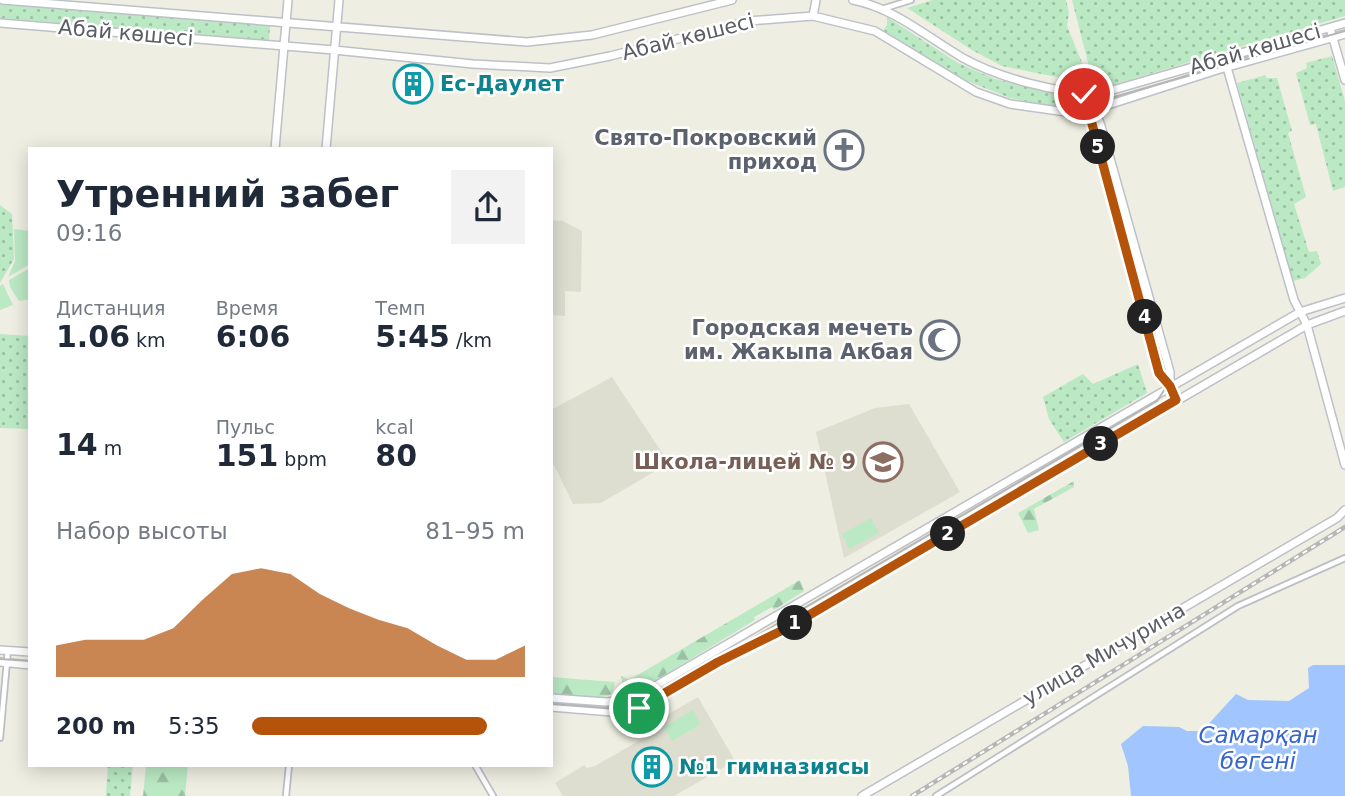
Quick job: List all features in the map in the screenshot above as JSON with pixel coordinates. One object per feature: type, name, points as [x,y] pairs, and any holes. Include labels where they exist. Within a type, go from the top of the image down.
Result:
[{"type":"street","name":"Абай көшесі","points":[[3,0],[511,42],[541,42],[592,35],[732,0]]},
{"type":"street","points":[[275,147],[288,0]]},
{"type":"street","points":[[326,147],[338,0]]},
{"type":"street","points":[[813,16],[816,0]]},
{"type":"street","name":"Абай көшесі","points":[[853,0],[880,9],[983,68],[1084,94],[1099,94],[1345,23]]},
{"type":"street","points":[[880,9],[911,0]]},
{"type":"street","name":"Абай көшесі","points":[[0,23],[473,64],[550,68],[610,56],[749,21],[813,16],[875,31],[976,92],[1010,104],[1065,113],[1088,112],[1345,34]]},
{"type":"street","points":[[1330,28],[1345,80]]},
{"type":"street","points":[[1227,57],[1227,68],[1275,237],[1300,312],[1307,324],[1345,465]]},
{"type":"street","points":[[1084,94],[1159,373],[1159,385],[1154,395]]},
{"type":"street","points":[[1101,126],[1101,113],[1107,105]]},
{"type":"street","points":[[1088,112],[1098,118],[1101,126],[1170,372],[1170,386]]},
{"type":"street","points":[[1065,113],[1087,121],[1093,129]]},
{"type":"street","points":[[553,698],[606,702],[631,700],[1300,312],[1345,298]]},
{"type":"street","points":[[553,708],[612,712],[639,708],[718,662],[787,628],[1307,324],[1345,311]]},
{"type":"street","points":[[1170,372],[1183,379]]},
{"type":"street","points":[[1159,373],[1170,386],[1176,400]]},
{"type":"street","name":"улица Мичурина","points":[[862,796],[1337,518],[1345,510]]},
{"type":"street","points":[[936,796],[1238,606],[1345,558]]},
{"type":"street","points":[[0,738],[4,650],[28,652]]},
{"type":"street","points":[[3,663],[28,665]]},
{"type":"street","points":[[286,796],[289,767]]},
{"type":"street","points":[[476,767],[490,795]]},
{"type":"shaded area","points":[[553,220],[563,221],[582,231],[581,292],[565,291],[565,316],[553,315]]},
{"type":"shaded area","points":[[612,377],[669,463],[601,503],[573,504],[553,465],[553,409]]},
{"type":"shaded area","name":"Школа-лицей № 9","points":[[909,404],[960,492],[844,558],[816,432],[875,408]]},
{"type":"shaded area","points":[[698,697],[735,761],[674,796],[563,796],[555,783],[584,765],[587,768],[595,766],[647,736],[654,729],[651,724]]},
{"type":"green space","points":[[933,0],[1066,0],[1069,12],[1067,26],[1083,65],[1076,81],[1002,66],[907,8]]},
{"type":"green space","points":[[1072,0],[1345,0],[1345,16],[1095,90]]},
{"type":"green space","points":[[0,3],[270,26],[269,41],[0,18]]},
{"type":"green space","points":[[887,17],[958,63],[995,79],[1067,95],[1063,109],[1010,98],[962,79],[882,32],[887,25]]},
{"type":"green space","points":[[1332,56],[1345,101],[1345,187],[1333,191],[1316,124],[1310,125],[1296,73],[1307,68],[1306,63]]},
{"type":"green space","points":[[1266,75],[1266,78],[1277,78],[1292,131],[1288,133],[1306,197],[1294,204],[1309,252],[1317,251],[1321,264],[1305,278],[1293,281],[1237,83]]},
{"type":"green space","points":[[0,205],[12,214],[14,259],[0,283]]},
{"type":"green space","points":[[14,229],[28,231],[28,265],[8,277],[15,261]]},
{"type":"green space","points":[[28,269],[28,299],[19,301],[10,287],[9,280]]},
{"type":"green space","points":[[3,284],[13,305],[0,310],[0,286]]},
{"type":"green space","points":[[0,334],[28,336],[28,429],[0,428]]},
{"type":"green space","points":[[1138,364],[1147,393],[1064,442],[1049,419],[1043,397],[1083,374],[1093,384]]},
{"type":"green space","points":[[1074,481],[1074,487],[1034,509],[1039,530],[1028,533],[1018,513]]},
{"type":"green space","points":[[871,518],[879,533],[849,549],[842,534]]},
{"type":"green space","points":[[800,580],[804,591],[774,610],[772,607],[754,617],[755,620],[633,694],[625,693],[621,676],[629,680]]},
{"type":"green space","points":[[553,677],[615,682],[613,692],[608,696],[583,697],[553,693]]},
{"type":"green space","points":[[693,710],[701,724],[672,741],[664,727]]},
{"type":"green space","points":[[108,767],[133,767],[130,796],[106,796]]},
{"type":"green space","points":[[146,767],[188,767],[185,796],[143,796]]},
{"type":"water","name":"Самарқан бөгені","points":[[1313,665],[1345,665],[1345,796],[1131,796],[1128,766],[1121,744],[1143,726],[1202,731],[1236,694],[1248,700],[1289,701],[1309,688],[1308,668]]},
{"type":"tram line","points":[[553,704],[616,709],[639,705],[1157,401],[1165,389],[1165,373],[1096,123],[1098,109],[1107,99],[1345,31]]},
{"type":"tram line","points":[[0,659],[28,661]]},
{"type":"railway","points":[[912,796],[1345,527]]},
{"type":"place","name":"Ес-Даулет","points":[[413,84]]},
{"type":"place","name":"Свято-Покровский приход","points":[[844,150]]},
{"type":"place","name":"Городская мечеть им. Жакыпа Акбая","points":[[940,340]]},
{"type":"place","name":"Школа-лицей № 9","points":[[883,462]]},
{"type":"place","name":"№1 гимназиясы","points":[[652,767]]},
{"type":"route","points":[[639,708],[718,662],[787,628],[1176,400],[1170,386],[1159,373],[1084,94]]}]
